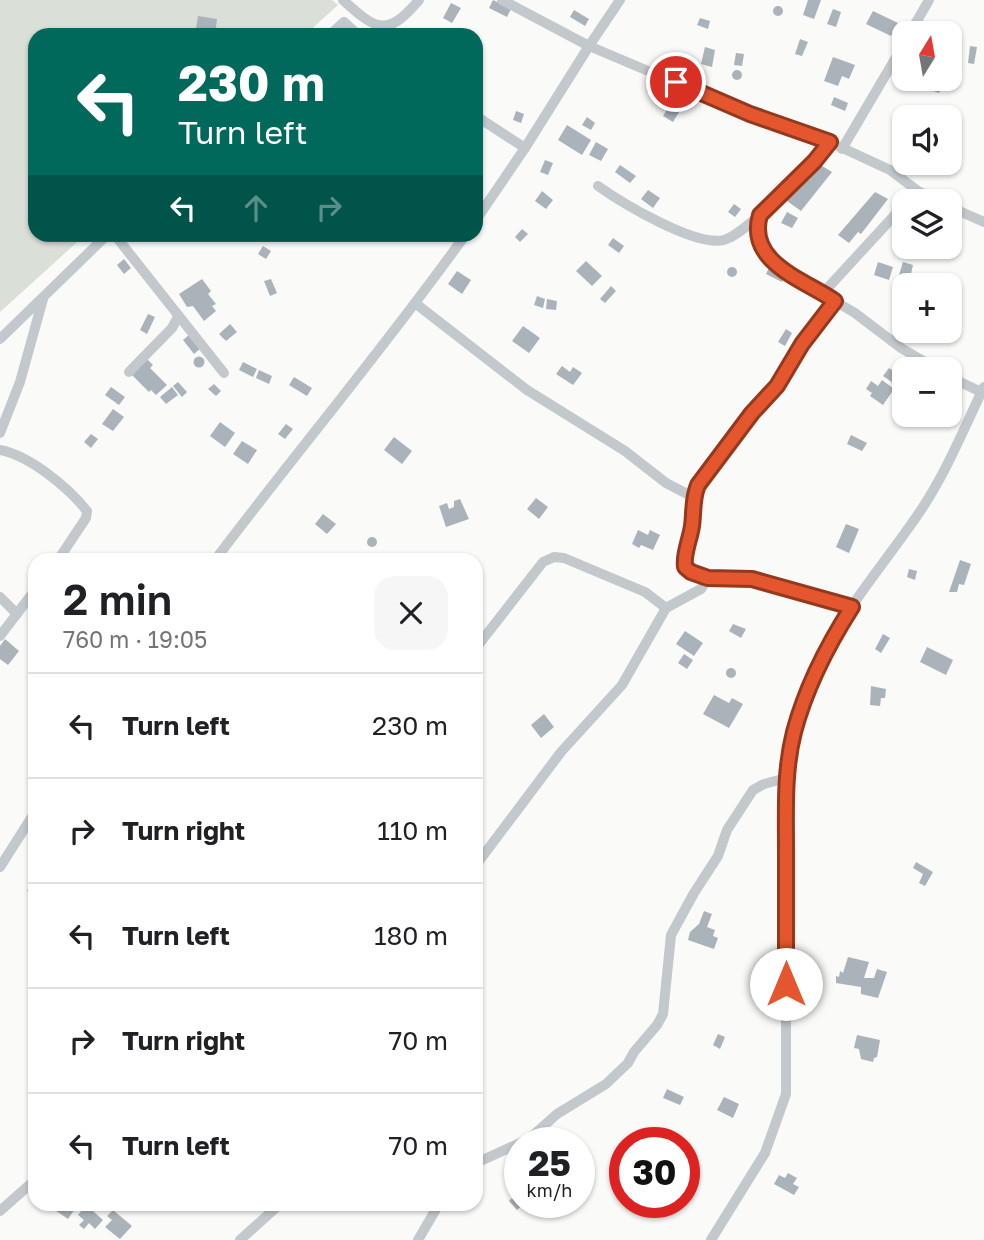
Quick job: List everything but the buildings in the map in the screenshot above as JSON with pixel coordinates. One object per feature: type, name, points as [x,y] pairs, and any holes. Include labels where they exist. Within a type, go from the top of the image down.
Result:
[{"type":"street","points":[[342,0],[365,20],[383,26],[402,18],[419,0]]},
{"type":"street","points":[[342,0],[344,22],[350,28]]},
{"type":"street","points":[[502,0],[589,46],[740,110],[830,142],[890,170],[915,189]]},
{"type":"street","points":[[483,210],[620,0]]},
{"type":"street","points":[[917,21],[929,0]]},
{"type":"street","points":[[338,28],[344,22]]},
{"type":"street","points":[[842,149],[892,64]]},
{"type":"street","points":[[483,121],[525,148]]},
{"type":"street","points":[[598,186],[639,211],[678,230],[706,240],[724,240],[760,215],[814,162],[830,142]]},
{"type":"street","points":[[962,212],[984,222]]},
{"type":"street","points":[[760,215],[757,225],[759,235],[771,260],[790,275],[855,313],[916,357]]},
{"type":"street","points":[[823,293],[892,218]]},
{"type":"street","points":[[0,339],[98,242]]},
{"type":"street","points":[[120,242],[224,373]]},
{"type":"street","points":[[220,553],[460,242]]},
{"type":"street","points":[[0,433],[20,382],[43,299]]},
{"type":"street","points":[[835,301],[802,344],[777,386],[714,460],[698,485],[693,497],[692,527],[684,559],[685,567],[691,572],[708,578],[752,579],[852,607]]},
{"type":"street","points":[[415,303],[527,390],[625,451],[666,483],[693,497]]},
{"type":"street","points":[[129,372],[172,328],[178,317]]},
{"type":"street","points":[[711,1240],[765,1153],[786,1094],[786,778],[793,734],[804,699],[828,645],[921,510],[943,473],[983,389],[962,381]]},
{"type":"street","points":[[0,450],[14,453],[38,466],[87,510],[86,518],[63,553]]},
{"type":"street","points":[[483,639],[543,562],[554,557],[564,558],[645,592],[666,608]]},
{"type":"street","points":[[483,856],[561,752],[622,685],[666,608],[701,589],[708,578]]},
{"type":"street","points":[[0,597],[17,614]]},
{"type":"street","points":[[0,636],[28,599]]},
{"type":"street","points":[[483,1160],[529,1139],[557,1114],[606,1084],[628,1063],[663,1014],[671,935],[718,856],[727,830],[753,790],[786,778]]},
{"type":"street","points":[[0,867],[28,823]]},
{"type":"street","points":[[0,1212],[28,1186]]},
{"type":"street","points":[[240,1240],[272,1211]]},
{"type":"street","points":[[418,1240],[435,1211]]},
{"type":"shaded area","points":[[0,0],[332,0],[338,5],[313,28],[28,28],[28,242],[77,242],[0,312]]},
{"type":"route","points":[[676,82],[750,114],[830,142],[814,162],[760,215],[757,225],[765,252],[771,260],[790,275],[835,301],[819,319],[777,386],[714,460],[698,485],[693,497],[690,539],[684,559],[685,567],[691,572],[708,578],[752,579],[852,607],[828,645],[804,699],[793,734],[786,778],[785,812],[786,984]]}]
